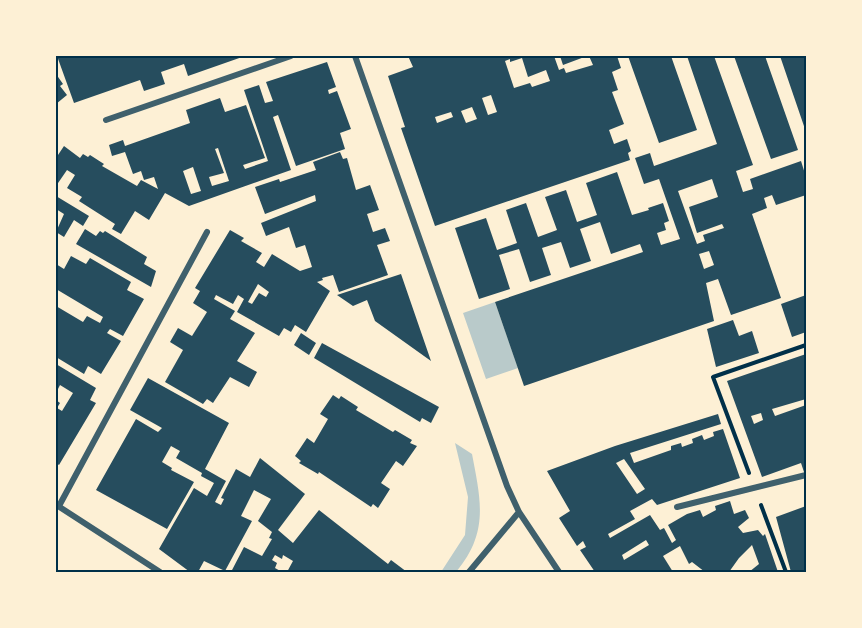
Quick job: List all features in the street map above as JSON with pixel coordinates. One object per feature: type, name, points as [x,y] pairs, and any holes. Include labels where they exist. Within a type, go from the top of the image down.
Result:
[{"type":"street","points":[[106,120],[291,56]]},
{"type":"street","points":[[355,56],[495,455],[519,512],[559,573]]},
{"type":"street","points":[[160,573],[57,505],[207,232]]},
{"type":"street","points":[[677,507],[807,475]]},
{"type":"street","points":[[469,573],[519,512]]},
{"type":"path","points":[[786,573],[713,377],[807,345]]},
{"type":"shaded area","points":[[495,302],[518,368],[486,379],[463,313]]},
{"type":"shaded area","points":[[455,443],[472,454],[480,516],[474,544],[467,558],[456,572],[441,572],[465,535],[468,497]]},
{"type":"building","points":[[57,56],[245,56],[188,76],[184,64],[161,72],[165,84],[144,91],[140,80],[74,103]]},
{"type":"building","points":[[408,56],[554,56],[559,70],[564,68],[566,73],[593,65],[589,56],[617,56],[621,68],[612,72],[618,90],[612,92],[624,124],[609,130],[614,144],[627,139],[631,151],[628,153],[630,160],[435,226],[401,128],[405,127],[388,76],[413,67]],"holes":[[[522,58],[528,77],[546,70],[550,81],[532,87],[530,83],[514,88],[505,61],[510,59],[510,62]],[[491,95],[497,112],[488,115],[482,98]],[[472,107],[477,119],[466,123],[461,111]],[[451,112],[453,117],[437,123],[435,117]]]},
{"type":"building","points":[[560,56],[587,56],[563,65]]},
{"type":"building","points":[[628,56],[671,56],[697,130],[659,143]]},
{"type":"building","points":[[687,56],[714,56],[753,165],[736,171],[743,192],[753,189],[750,179],[801,161],[806,177],[806,195],[776,205],[772,195],[764,198],[767,208],[752,214],[781,298],[731,315],[718,279],[706,283],[714,321],[524,386],[495,302],[643,252],[640,244],[611,254],[600,222],[580,229],[591,261],[570,268],[561,242],[542,248],[551,275],[530,282],[519,249],[499,255],[510,289],[479,299],[455,228],[486,218],[497,250],[517,243],[506,210],[526,203],[538,237],[557,230],[545,197],[566,190],[577,222],[597,215],[586,183],[617,172],[632,215],[663,203],[669,221],[664,223],[666,230],[657,233],[661,245],[680,239],[659,179],[644,184],[635,158],[650,153],[654,166],[717,144]],"holes":[[[712,179],[718,197],[689,207],[697,233],[722,224],[724,228],[703,235],[705,241],[697,244],[678,191]],[[709,251],[714,265],[704,269],[699,254]]]},
{"type":"building","points":[[734,56],[765,56],[798,150],[771,159]]},
{"type":"building","points":[[780,56],[806,56],[806,132]]},
{"type":"building","points":[[327,62],[336,87],[328,90],[329,94],[337,91],[351,129],[340,133],[345,149],[296,166],[278,115],[273,117],[291,170],[189,206],[165,193],[149,220],[135,211],[121,234],[112,229],[115,224],[79,201],[82,197],[67,188],[75,175],[67,170],[56,186],[56,158],[64,146],[80,158],[83,154],[88,157],[90,155],[104,164],[102,166],[137,186],[141,180],[158,189],[154,177],[144,180],[141,171],[133,174],[125,152],[112,156],[109,145],[123,140],[125,146],[190,123],[186,110],[220,98],[225,112],[246,105],[265,158],[243,165],[245,169],[268,161],[244,90],[259,85],[265,103],[273,101],[266,82]],"holes":[[[218,148],[229,181],[212,186],[209,177],[224,173],[215,149]],[[193,167],[201,191],[191,194],[183,171]]]},
{"type":"building","points":[[56,74],[63,84],[60,86],[67,95],[56,104]]},
{"type":"building","points":[[340,152],[343,159],[347,158],[356,190],[370,185],[379,210],[367,214],[373,232],[385,228],[390,241],[377,245],[388,275],[339,292],[333,275],[322,278],[323,280],[317,282],[330,291],[306,332],[295,325],[291,332],[284,328],[279,336],[237,312],[244,299],[238,295],[233,304],[216,295],[214,299],[235,311],[230,319],[255,333],[237,361],[257,372],[249,387],[230,377],[213,403],[207,399],[203,404],[165,382],[183,350],[170,342],[178,328],[192,336],[207,312],[193,303],[200,291],[195,288],[230,230],[244,238],[241,241],[262,253],[256,262],[264,267],[272,254],[300,271],[312,267],[305,245],[296,248],[289,227],[266,236],[261,223],[316,201],[315,195],[265,214],[255,187],[279,179],[280,182],[316,170],[313,162]],"holes":[[[258,284],[269,292],[266,297],[259,293],[252,304],[248,302]]]},
{"type":"building","points":[[56,196],[89,216],[83,226],[74,220],[64,237],[56,232],[64,214],[56,209]]},
{"type":"building","points":[[85,229],[96,236],[100,231],[103,233],[105,231],[147,257],[144,264],[156,271],[151,287],[76,244]]},
{"type":"building","points":[[71,256],[86,264],[90,258],[131,282],[127,290],[144,299],[123,336],[110,329],[107,333],[121,341],[101,374],[88,366],[84,374],[56,357],[56,306],[83,322],[87,316],[100,323],[103,317],[56,289],[56,264],[64,269]]},
{"type":"building","points":[[401,274],[431,361],[375,321],[367,300],[353,306],[337,295]]},
{"type":"building","points":[[806,295],[806,332],[792,337],[781,304]]},
{"type":"building","points":[[733,320],[739,336],[752,331],[759,353],[716,367],[707,329]]},
{"type":"building","points":[[301,333],[316,343],[309,355],[294,345]]},
{"type":"building","points":[[322,343],[439,407],[431,423],[422,418],[420,422],[314,358]]},
{"type":"building","points":[[806,354],[806,392],[804,392],[806,399],[772,409],[775,416],[806,405],[806,471],[804,472],[801,463],[762,477],[727,381]],"holes":[[[761,413],[763,420],[754,424],[751,416]]]},
{"type":"building","points":[[56,364],[96,388],[90,400],[96,403],[59,465],[56,463],[56,400],[60,403],[57,408],[62,411],[73,393],[60,385],[56,393]]},
{"type":"building","points":[[148,378],[229,423],[205,469],[226,481],[215,502],[221,505],[224,499],[221,498],[236,469],[250,477],[260,458],[305,494],[278,530],[293,543],[319,510],[388,564],[391,560],[407,572],[287,572],[293,561],[283,555],[282,559],[275,555],[272,560],[277,563],[275,568],[282,572],[231,572],[244,547],[262,556],[272,539],[269,538],[272,532],[258,521],[271,499],[254,490],[241,516],[252,521],[225,571],[204,561],[198,572],[190,572],[159,549],[194,488],[207,496],[214,483],[176,458],[180,451],[171,446],[162,462],[172,468],[171,470],[194,482],[167,529],[96,490],[136,419],[158,432],[162,428],[130,410]]},
{"type":"building","points":[[333,395],[339,399],[341,396],[358,407],[356,410],[393,432],[395,430],[412,440],[410,443],[417,446],[403,466],[396,461],[381,483],[390,489],[378,508],[373,504],[371,507],[319,472],[318,474],[299,463],[301,461],[295,456],[307,438],[314,443],[328,419],[320,414]]},
{"type":"building","points":[[718,414],[721,424],[630,453],[634,463],[671,450],[671,446],[681,443],[682,447],[693,443],[692,439],[702,435],[704,440],[714,436],[713,432],[723,429],[740,478],[657,505],[652,499],[630,511],[635,519],[608,534],[610,538],[650,515],[660,530],[664,528],[672,543],[676,540],[668,525],[687,514],[700,510],[703,517],[716,510],[715,506],[730,501],[734,514],[745,510],[749,518],[738,527],[743,533],[758,530],[763,536],[765,534],[778,572],[749,572],[759,564],[752,545],[729,572],[705,572],[692,562],[689,564],[680,546],[663,556],[673,572],[595,572],[580,550],[586,547],[583,541],[577,546],[559,518],[570,511],[547,471],[615,446]],"holes":[[[624,459],[645,489],[637,494],[616,463]],[[646,540],[649,545],[624,560],[622,555]]]},
{"type":"building","points":[[806,506],[806,572],[791,572],[776,517]]}]
